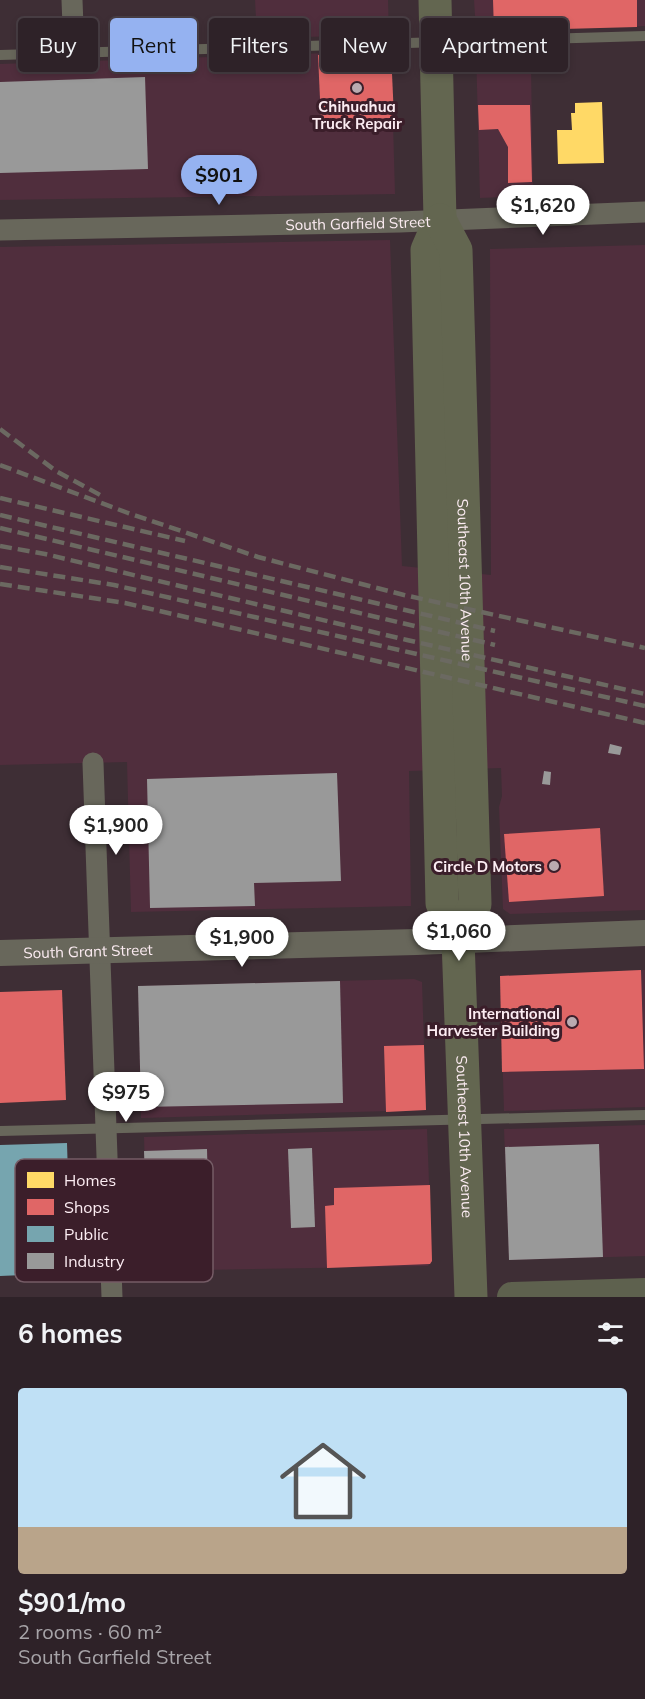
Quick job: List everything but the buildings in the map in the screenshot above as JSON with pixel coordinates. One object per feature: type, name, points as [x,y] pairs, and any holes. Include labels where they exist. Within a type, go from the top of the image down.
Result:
[{"type":"main road","name":"Southeast 10th Avenue","points":[[435,0],[435,18]]},
{"type":"main road","name":"Southeast 10th Avenue","points":[[437,72],[440,220],[456,250],[475,904],[458,940],[471,1297]]},
{"type":"main road","points":[[512,1297],[645,1293]]},
{"type":"street","points":[[72,0],[73,18]]},
{"type":"street","name":"South Garfield Street","points":[[0,230],[645,213]]},
{"type":"street","points":[[93,763],[108,1159]]},
{"type":"street","name":"South Grant Street","points":[[0,953],[645,933]]},
{"type":"street","points":[[112,1282],[112,1297]]},
{"type":"lane","points":[[568,38],[645,36]]},
{"type":"lane","points":[[98,51],[421,42]]},
{"type":"lane","points":[[0,55],[18,54]]},
{"type":"lane","points":[[0,1131],[645,1115]]},
{"type":"shaded area","points":[[255,0],[388,0],[389,18],[321,18],[321,37],[309,37],[309,18],[256,18]]},
{"type":"shaded area","points":[[474,0],[645,0],[645,26],[568,28],[568,18],[475,18]]},
{"type":"shaded area","points":[[321,53],[321,72],[392,72],[395,194],[0,200],[0,64],[18,63],[18,72],[98,72],[98,61],[110,60],[110,72],[197,72],[197,57],[209,57],[209,72],[309,72],[309,54]]},
{"type":"shaded area","points":[[477,72],[531,72],[533,196],[480,198]]},
{"type":"shaded area","points":[[390,240],[402,566],[491,575],[490,249],[645,245],[645,910],[510,914],[503,909],[499,807],[502,796],[501,768],[409,771],[411,906],[131,912],[127,762],[0,765],[0,247]]},
{"type":"shaded area","name":"International Harvester Building","points":[[645,970],[645,1107],[504,1111],[500,976]]},
{"type":"shaded area","points":[[414,979],[422,982],[426,1110],[141,1118],[138,986]]},
{"type":"shaded area","points":[[645,1125],[645,1256],[509,1260],[504,1129]]},
{"type":"shaded area","points":[[427,1129],[432,1261],[428,1266],[213,1270],[213,1159],[145,1159],[144,1137]]},
{"type":"railway","points":[[0,429],[56,471],[102,496]]},
{"type":"railway","points":[[0,465],[128,513],[258,557],[404,595],[645,648]]},
{"type":"railway","points":[[0,498],[185,541]]},
{"type":"railway","points":[[0,515],[495,631]]},
{"type":"railway","points":[[0,528],[495,645]]},
{"type":"railway","points":[[0,546],[45,554],[645,694]]},
{"type":"railway","points":[[0,567],[114,585],[645,706]]},
{"type":"railway","points":[[0,584],[125,603],[645,723]]},
{"type":"place","name":"Chihuahua Truck Repair","points":[[357,88]]},
{"type":"place","name":"Circle D Motors","points":[[554,866]]},
{"type":"place","name":"International Harvester Building","points":[[572,1022]]}]
